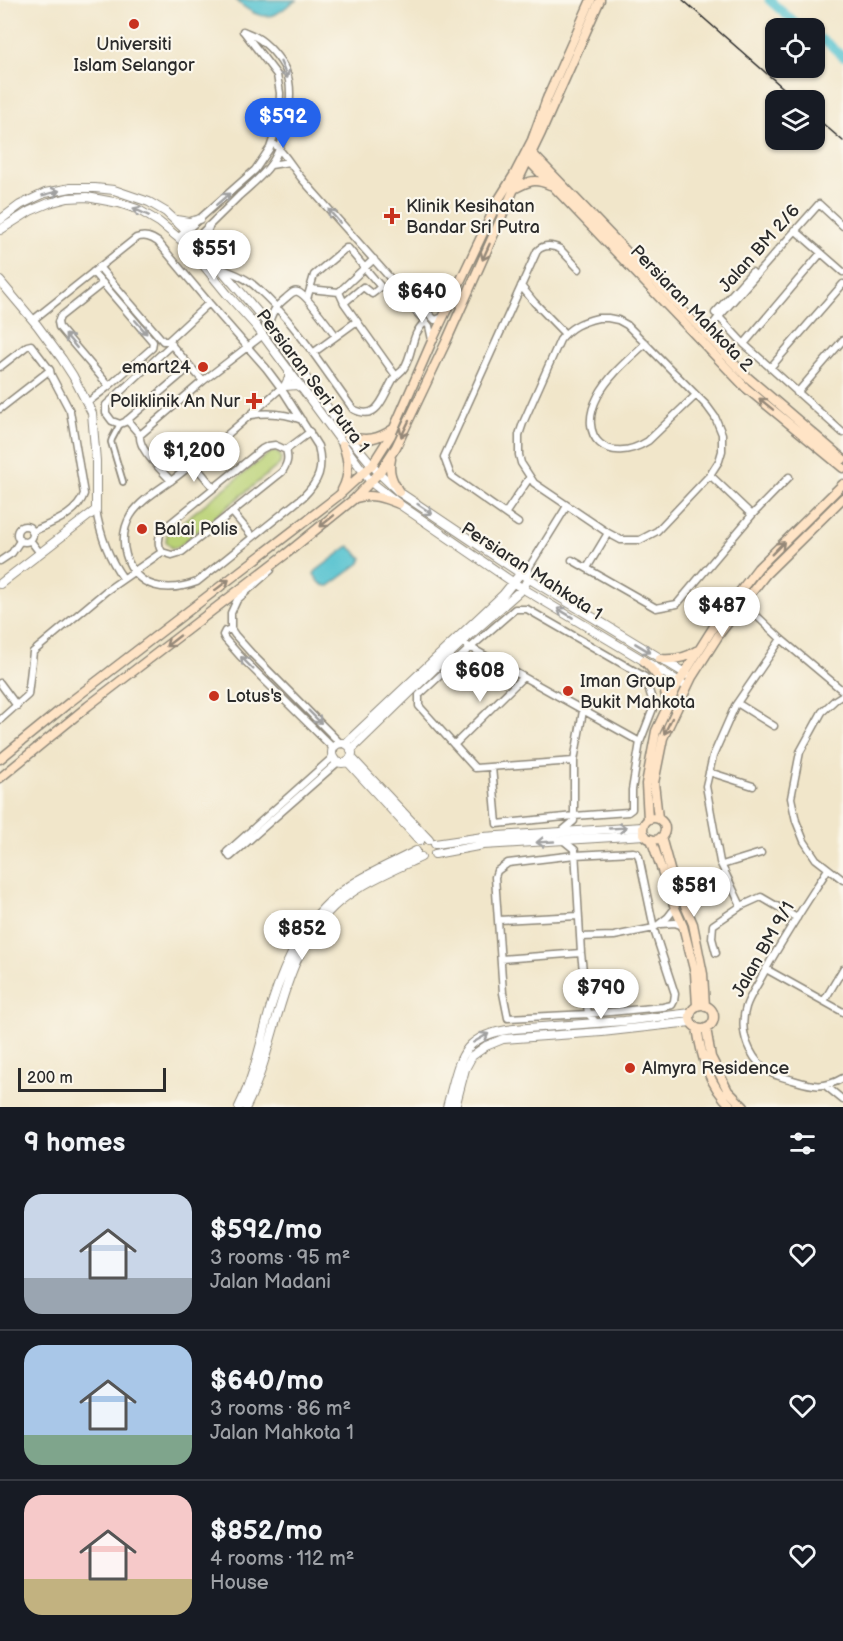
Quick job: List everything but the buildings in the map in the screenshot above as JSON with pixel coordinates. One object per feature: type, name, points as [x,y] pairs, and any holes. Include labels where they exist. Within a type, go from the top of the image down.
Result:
[{"type":"main road","points":[[399,492],[390,474],[391,459],[446,342],[548,96],[591,0]]},
{"type":"main road","points":[[0,759],[70,702],[339,496],[372,465],[394,428],[499,199],[510,189],[541,133],[600,0]]},
{"type":"main road","points":[[529,155],[548,96]]},
{"type":"main road","points":[[541,133],[541,162]]},
{"type":"main road","name":"Persiaran Mahkota 2","points":[[529,155],[541,162],[746,388],[842,464]]},
{"type":"main road","name":"Persiaran Mahkota 2","points":[[529,155],[553,186],[703,338]]},
{"type":"main road","points":[[510,189],[539,180],[553,186]]},
{"type":"main road","points":[[348,436],[370,440],[394,428]]},
{"type":"main road","points":[[339,496],[345,484],[348,467],[343,445]]},
{"type":"main road","points":[[0,778],[88,706],[354,499],[379,473],[396,447]]},
{"type":"main road","points":[[732,1107],[720,1096],[703,1060],[696,1015],[695,973],[683,926],[649,828],[646,784],[656,731],[700,648],[718,620],[758,568],[841,486],[842,464]]},
{"type":"main road","points":[[354,499],[372,496],[399,504]]},
{"type":"main road","points":[[685,677],[766,574],[843,498]]},
{"type":"main road","points":[[660,659],[681,658],[691,655],[700,648]]},
{"type":"main road","points":[[644,661],[662,683],[666,700],[665,711]]},
{"type":"main road","points":[[649,828],[665,825],[665,832],[654,840],[649,828],[654,783],[663,738],[687,686],[685,677]]},
{"type":"main road","points":[[661,837],[671,873],[693,924],[703,974],[696,1015],[706,1028],[711,1057],[728,1091],[744,1107]]},
{"type":"main road","points":[[696,1015],[711,1010],[712,1022],[706,1028]]},
{"type":"street","points":[[179,237],[255,170],[270,148],[279,121],[280,93],[277,75],[243,32],[256,37],[267,46],[281,62],[288,77],[288,114],[280,149],[271,165],[260,177],[187,245]]},
{"type":"street","points":[[260,53],[267,46]]},
{"type":"street","points":[[272,142],[399,289],[400,294],[431,331],[432,341]]},
{"type":"street","points":[[271,165],[288,162]]},
{"type":"street","name":"Persiaran Seri Putra 1","points":[[0,220],[20,205],[45,193],[71,188],[114,190],[149,202],[166,212],[195,238],[262,317],[348,436],[379,473]]},
{"type":"street","name":"Persiaran Seri Putra 1","points":[[0,230],[30,211],[49,203],[68,198],[87,197],[137,209],[159,222],[187,245],[256,326],[370,482]]},
{"type":"street","name":"Jalan BM 2/6","points":[[703,338],[717,315],[819,204],[843,226]]},
{"type":"street","points":[[175,219],[189,222],[200,219]]},
{"type":"street","points":[[204,249],[204,237],[208,227]]},
{"type":"street","points":[[795,230],[843,272]]},
{"type":"street","points":[[33,320],[136,238],[147,237],[158,242],[208,303],[283,387],[318,446],[321,467],[317,479],[303,497],[197,582],[184,587],[154,586],[134,571],[124,547],[124,534],[132,513],[283,387],[295,378],[309,380]]},
{"type":"street","points":[[518,523],[450,476],[444,457],[536,254],[542,247],[552,246],[560,249],[579,270]]},
{"type":"street","points":[[307,299],[316,272],[348,248],[381,286],[372,294],[363,287],[344,303]]},
{"type":"street","points":[[744,344],[821,253]]},
{"type":"street","points":[[310,289],[339,292],[374,259]]},
{"type":"street","points":[[99,267],[163,341],[170,343],[203,381]]},
{"type":"street","points":[[220,267],[256,286],[281,312],[353,410],[360,413],[369,413],[379,407],[396,376],[404,370],[415,334],[425,322]]},
{"type":"street","points":[[87,403],[152,348],[153,342],[93,272]]},
{"type":"street","points":[[752,272],[717,315],[744,344],[843,433]]},
{"type":"street","points":[[0,281],[68,367],[92,413],[96,461],[96,510],[105,541],[118,572],[123,578]]},
{"type":"street","points":[[103,283],[60,317],[58,322],[59,327],[109,386]]},
{"type":"street","points":[[770,368],[843,284]]},
{"type":"street","points":[[521,286],[565,334]]},
{"type":"street","points":[[399,289],[404,290],[435,320],[445,316]]},
{"type":"street","points":[[268,326],[275,307],[293,292],[300,292],[336,336]]},
{"type":"street","points":[[339,292],[344,303],[396,376]]},
{"type":"street","points":[[140,435],[124,422],[112,421],[106,413],[106,405],[208,303]]},
{"type":"street","points":[[171,481],[142,447],[139,440],[140,435],[203,381],[263,335],[262,317]]},
{"type":"street","points":[[598,318],[618,320],[627,325],[646,343],[715,417],[722,434],[722,451],[719,462],[710,475],[657,531],[640,540],[621,540],[534,483],[521,463],[519,435],[555,350],[565,334],[579,323],[598,318]]},
{"type":"street","points":[[313,353],[357,321]]},
{"type":"street","points":[[255,341],[258,333],[256,326]]},
{"type":"street","points":[[797,393],[843,340]]},
{"type":"street","points":[[646,343],[606,383],[597,397],[593,407],[591,425],[591,431],[597,441],[615,451],[631,450],[640,446],[696,395]]},
{"type":"street","points":[[0,368],[31,345],[50,370],[70,411],[84,494],[75,509],[32,532]]},
{"type":"street","points":[[123,482],[112,439],[124,422],[190,366]]},
{"type":"street","points":[[0,409],[50,370]]},
{"type":"street","points":[[283,387],[289,370]]},
{"type":"street","points":[[283,387],[301,388]]},
{"type":"street","points":[[250,415],[277,413],[302,420]]},
{"type":"street","points":[[286,450],[310,432]]},
{"type":"street","points":[[275,445],[286,450],[288,462],[282,472],[177,555],[167,555],[162,552],[158,544],[162,530],[213,488],[268,446],[275,445]]},
{"type":"street","points":[[193,463],[213,488]]},
{"type":"street","name":"Persiaran Mahkota 1","points":[[379,473],[399,492],[520,574],[660,659],[685,677]]},
{"type":"street","points":[[710,475],[752,515]]},
{"type":"street","points":[[505,514],[530,477]]},
{"type":"street","points":[[572,560],[656,608],[677,604],[752,515],[789,477]]},
{"type":"street","name":"Persiaran Mahkota 1","points":[[370,482],[514,583],[591,633],[606,638],[644,661],[685,677]]},
{"type":"street","points":[[509,595],[514,583],[528,568],[567,506]]},
{"type":"street","points":[[0,584],[96,510]]},
{"type":"street","points":[[232,512],[253,537]]},
{"type":"street","points":[[27,527],[33,536],[27,542],[20,541],[17,534],[19,529],[27,527]]},
{"type":"street","points":[[587,568],[608,533]]},
{"type":"street","points":[[30,540],[40,553]]},
{"type":"street","points":[[0,561],[12,553],[20,541]]},
{"type":"street","points":[[0,720],[28,695],[33,652],[52,634],[123,578],[162,552]]},
{"type":"street","points":[[286,554],[276,566],[237,600],[231,613],[231,629],[252,654],[343,744],[350,756],[428,842],[435,854]]},
{"type":"street","points":[[458,641],[350,756],[335,756],[226,852],[230,856],[335,756],[343,744],[509,595],[523,588],[528,579],[528,568]]},
{"type":"street","points":[[496,570],[509,595]]},
{"type":"street","points":[[509,595],[547,603]]},
{"type":"street","points":[[492,767],[497,824],[628,812],[632,809],[632,790],[640,742],[654,706],[645,677],[526,609],[515,609],[419,695],[419,706],[475,768],[574,761]]},
{"type":"street","points":[[759,618],[843,691]]},
{"type":"street","points":[[231,629],[225,632],[225,639],[335,756]]},
{"type":"street","points":[[588,644],[591,633]]},
{"type":"street","points":[[741,906],[722,865],[706,786],[713,756],[737,703],[781,639]]},
{"type":"street","points":[[458,641],[640,742]]},
{"type":"street","points":[[454,745],[523,677]]},
{"type":"street","points":[[0,683],[17,706]]},
{"type":"street","points":[[843,695],[822,712],[800,752],[791,798],[804,841],[816,859],[843,880]]},
{"type":"street","points":[[737,703],[774,726]]},
{"type":"street","points":[[562,831],[574,818],[574,761],[583,711]]},
{"type":"street","points":[[709,772],[753,786]]},
{"type":"street","points":[[574,818],[587,830]]},
{"type":"street","points":[[419,854],[417,846],[428,842],[562,831],[649,828]]},
{"type":"street","points":[[239,1107],[257,1060],[282,974],[295,946],[305,929],[332,900],[350,886],[419,854],[430,858],[435,854],[483,845],[585,839],[649,828]]},
{"type":"street","points":[[585,839],[575,853],[578,916],[588,1014],[597,1023]]},
{"type":"street","points":[[564,841],[575,853]]},
{"type":"street","points":[[575,853],[637,853],[654,928],[675,994],[674,1001],[672,1005],[510,1019],[507,1017],[503,993],[499,920],[495,877],[497,871],[508,862],[575,853]]},
{"type":"street","points":[[722,865],[761,853]]},
{"type":"street","points":[[246,1107],[262,1068],[293,966],[312,930],[325,915],[350,894],[419,854]]},
{"type":"street","name":"Jalan BM 9/1","points":[[826,1086],[816,1086],[776,1075],[760,1065],[749,1050],[744,1028],[746,1008],[766,969],[828,869]]},
{"type":"street","points":[[716,953],[712,938],[713,925],[741,906],[761,897],[797,918]]},
{"type":"street","points":[[580,937],[614,936],[654,928],[661,924],[675,908]]},
{"type":"street","points":[[499,920],[578,916]]},
{"type":"street","points":[[661,924],[675,923],[683,926]]},
{"type":"street","points":[[501,959],[581,953]]},
{"type":"street","points":[[766,969],[843,1012]]},
{"type":"street","points":[[824,1001],[843,969]]},
{"type":"street","points":[[580,1024],[588,1014]]},
{"type":"street","points":[[447,1107],[461,1058],[469,1046],[485,1035],[499,1031],[696,1015]]},
{"type":"street","points":[[455,1107],[465,1069],[472,1056],[486,1046],[503,1040],[620,1031],[696,1015]]},
{"type":"street","points":[[843,1078],[826,1086],[843,1100]]},
{"type":"green space","points":[[271,452],[278,452],[281,457],[280,464],[178,547],[172,548],[166,542],[167,534]]},
{"type":"water","points":[[235,0],[298,0],[276,14],[265,16],[254,13]]},
{"type":"water","points":[[349,546],[362,558],[360,563],[329,586],[318,581],[314,574],[316,571]]},
{"type":"waterway","points":[[769,0],[790,18]]},
{"type":"waterway","points":[[825,42],[843,57]]},
{"type":"railway","points":[[683,0],[786,90]]},
{"type":"railway","points":[[825,125],[843,141]]},
{"type":"place","name":"Universiti Islam Selangor","points":[[134,24]]},
{"type":"place","name":"Klinik Kesihatan Bandar Sri Putra","points":[[392,216]]},
{"type":"place","name":"emart24","points":[[203,367]]},
{"type":"place","name":"Poliklinik An Nur","points":[[254,401]]},
{"type":"place","name":"Balai Polis","points":[[142,529]]},
{"type":"place","name":"Iman Group Bukit Mahkota","points":[[568,691]]},
{"type":"place","name":"Lotus's","points":[[214,696]]},
{"type":"place","name":"Almyra Residence","points":[[630,1068]]}]
